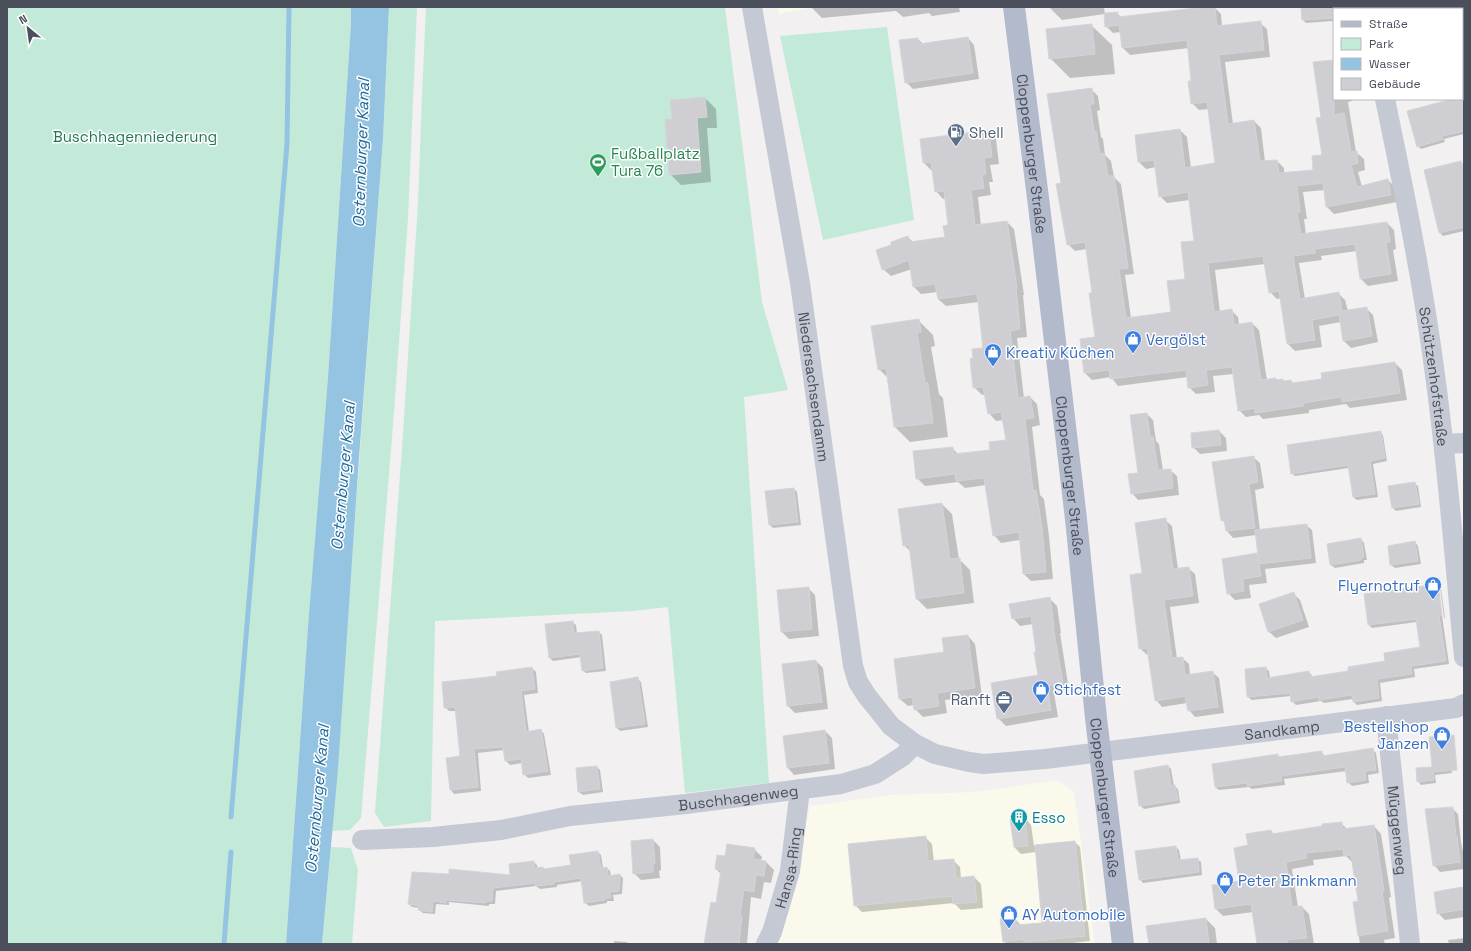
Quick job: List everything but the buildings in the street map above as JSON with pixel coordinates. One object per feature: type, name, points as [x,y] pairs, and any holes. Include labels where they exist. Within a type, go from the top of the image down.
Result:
[{"type":"main road","name":"Cloppenburger Straße","points":[[1014,7],[1075,512],[1100,752],[1123,944]]},
{"type":"street","name":"Niedersachsendamm","points":[[752,7],[800,283],[853,666],[858,682],[878,711],[891,726],[915,744]]},
{"type":"street","name":"Schützenhofstraße","points":[[1385,100],[1424,296],[1432,347],[1444,444],[1464,656]]},
{"type":"street","points":[[1444,444],[1464,443]]},
{"type":"street","name":"Sandkamp","points":[[1100,752],[1456,708],[1464,704]]},
{"type":"street","name":"Müggenweg","points":[[1386,716],[1410,944]]},
{"type":"street","points":[[915,744],[935,754],[984,764],[1045,759],[1100,752]]},
{"type":"street","name":"Buschhagenweg","points":[[362,840],[433,837],[501,830],[570,816],[686,804],[841,784],[871,776],[903,756],[915,744]]},
{"type":"street","name":"Hansa-Ring","points":[[766,944],[774,926],[790,871],[800,789]]},
{"type":"shaded area","points":[[777,7],[815,7],[779,14]]},
{"type":"shaded area","points":[[1058,780],[1074,792],[1095,944],[775,944],[797,869],[810,806],[890,795],[973,792]]},
{"type":"green space","name":"Buschhagenniederung","points":[[7,7],[351,7],[328,377],[308,626],[286,944],[7,944]]},
{"type":"green space","points":[[389,7],[417,7],[408,218],[393,425],[361,818],[350,830],[332,831],[383,139]]},
{"type":"green space","points":[[426,7],[725,7],[762,302],[788,390],[744,397],[769,783],[685,793],[668,607],[633,611],[435,621],[431,821],[384,827],[375,813],[402,448],[418,203]]},
{"type":"green space","points":[[887,27],[914,220],[823,240],[780,36]]},
{"type":"green space","points":[[331,847],[351,848],[358,870],[352,944],[322,944]]},
{"type":"water","name":"Osternburger Kanal","points":[[351,7],[389,7],[383,139],[359,458],[338,769],[322,944],[286,944],[308,626],[328,377]]},
{"type":"waterway","points":[[231,817],[287,144],[289,7]]},
{"type":"waterway","points":[[224,944],[231,852]]},
{"type":"place","name":"Shell","points":[[956,147]]},
{"type":"place","name":"Fußballplatz Tura 76","points":[[598,177]]},
{"type":"place","name":"Vergölst","points":[[1133,354]]},
{"type":"place","name":"Kreativ Küchen","points":[[993,367]]},
{"type":"place","name":"Flyernotruf","points":[[1433,600]]},
{"type":"place","name":"Stichfest","points":[[1041,704]]},
{"type":"place","name":"Ranft","points":[[1004,714]]},
{"type":"place","name":"Bestellshop Janzen","points":[[1442,750]]},
{"type":"place","name":"Esso","points":[[1019,832]]},
{"type":"place","name":"Peter Brinkmann","points":[[1225,895]]},
{"type":"place","name":"AY Automobile","points":[[1009,929]]}]
